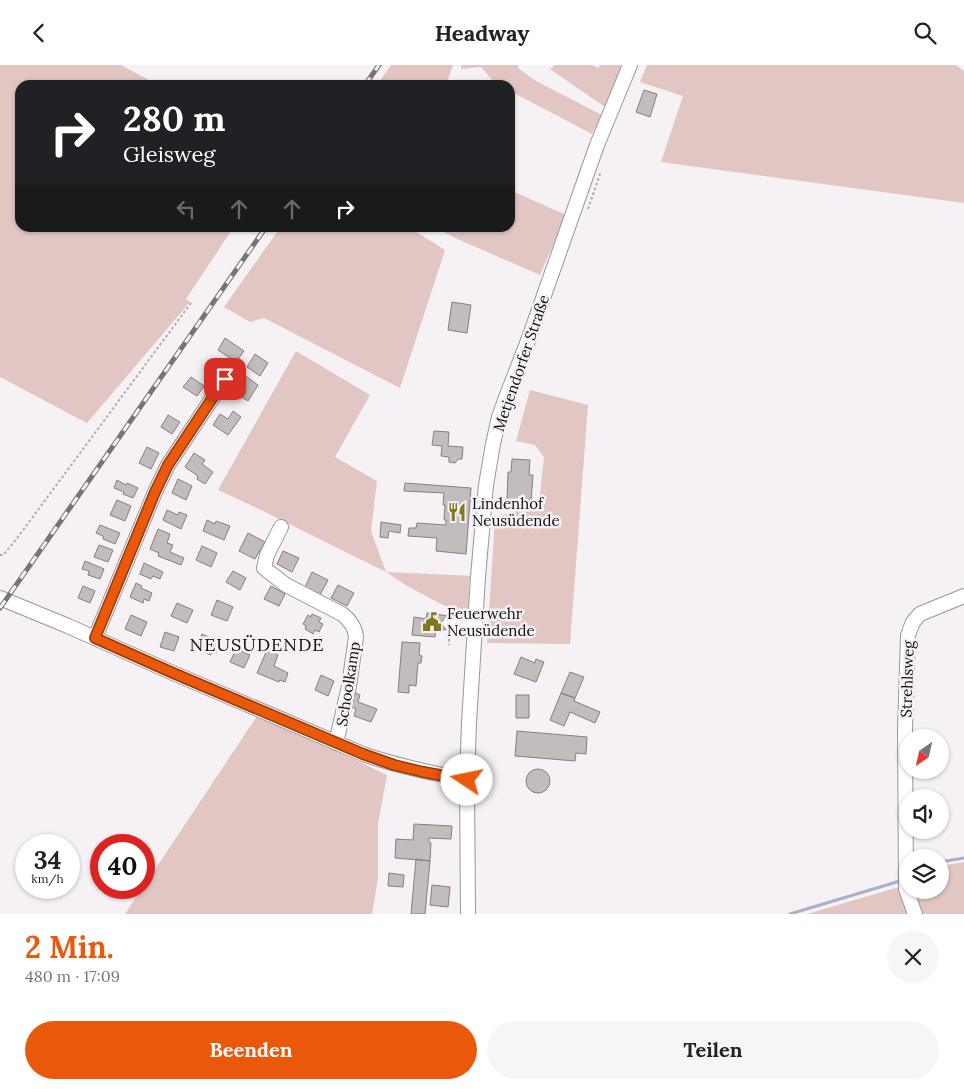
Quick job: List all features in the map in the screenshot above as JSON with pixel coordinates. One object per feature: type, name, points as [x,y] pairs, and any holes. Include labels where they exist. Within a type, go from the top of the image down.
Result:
[{"type":"street","name":"Metjendorfer Straße","points":[[468,914],[467,780],[475,627],[486,485],[493,445],[500,417],[597,145],[630,65]]},
{"type":"street","points":[[95,638],[168,465],[233,367]]},
{"type":"street","name":"Schoolkamp","points":[[282,527],[267,555],[264,567],[286,585],[342,614],[348,619],[355,631],[356,637],[349,686],[336,743]]},
{"type":"street","name":"Strehlsweg","points":[[915,914],[906,889],[905,730],[908,635],[913,622],[920,614],[964,596]]},
{"type":"street","points":[[0,598],[363,754],[394,765],[467,780]]},
{"type":"street","points":[[450,623],[475,627]]},
{"type":"path","points":[[585,216],[602,168]]},
{"type":"path","points":[[0,555],[3,555],[15,541],[191,303]]},
{"type":"shaded area","points":[[0,65],[121,65],[149,80],[15,80],[15,232],[230,232],[186,299],[190,302],[87,423],[0,377]]},
{"type":"shaded area","points":[[391,65],[453,65],[448,80],[380,80]]},
{"type":"shaded area","points":[[461,65],[518,65],[518,68],[536,81],[602,115],[592,134],[515,94],[515,80],[493,80],[481,67],[461,69]]},
{"type":"shaded area","points":[[555,65],[593,65],[598,68],[600,65],[622,65],[605,107],[550,69]]},
{"type":"shaded area","points":[[647,65],[956,65],[964,71],[964,203],[661,162],[683,96],[640,82]]},
{"type":"shaded area","points":[[515,192],[566,215],[540,275],[444,232],[515,232]]},
{"type":"shaded area","points":[[277,232],[416,232],[445,250],[400,388],[264,318],[250,322],[224,307]]},
{"type":"shaded area","points":[[296,351],[370,395],[335,457],[377,481],[371,531],[386,572],[218,490]]},
{"type":"shaded area","points":[[530,390],[588,405],[570,644],[487,643],[495,518],[539,503],[544,457],[535,445],[516,441]]},
{"type":"shaded area","points":[[386,572],[474,576],[469,581],[468,618],[407,586]]},
{"type":"shaded area","points":[[257,716],[387,775],[378,824],[378,878],[372,914],[125,914],[135,899],[155,899],[155,869]]},
{"type":"shaded area","points":[[964,862],[964,914],[920,914],[914,899],[949,899],[949,864]]},
{"type":"shaded area","points":[[899,887],[899,899],[903,899],[909,914],[807,914]]},
{"type":"building","points":[[644,90],[657,94],[650,117],[636,112]]},
{"type":"building","points":[[452,302],[471,305],[467,333],[448,330]]},
{"type":"building","points":[[225,338],[244,351],[236,362],[218,350]]},
{"type":"building","points":[[255,354],[268,363],[260,376],[247,367]]},
{"type":"building","points":[[244,375],[258,385],[248,401],[233,392]]},
{"type":"building","points":[[191,377],[204,386],[197,396],[183,387]]},
{"type":"building","points":[[233,411],[241,417],[228,435],[213,425],[220,414],[228,419]]},
{"type":"building","points":[[168,415],[180,422],[172,434],[161,427]]},
{"type":"building","points":[[434,431],[449,432],[448,446],[463,447],[462,459],[458,459],[455,463],[449,462],[449,457],[441,456],[442,446],[432,445]]},
{"type":"building","points":[[147,447],[159,453],[151,469],[139,463]]},
{"type":"building","points":[[194,453],[205,460],[202,464],[213,472],[205,484],[197,479],[198,476],[185,467]]},
{"type":"building","points":[[512,459],[530,460],[529,475],[533,475],[531,501],[507,500],[508,472],[511,472]]},
{"type":"building","points":[[178,479],[192,486],[186,500],[172,493]]},
{"type":"building","points":[[117,480],[138,488],[133,498],[114,488]]},
{"type":"building","name":"Lindenhof Neusüdende","points":[[405,483],[471,488],[466,554],[436,551],[437,538],[408,536],[409,528],[416,528],[417,523],[446,525],[446,520],[444,520],[444,493],[404,491]]},
{"type":"building","points":[[117,500],[131,506],[125,521],[110,515]]},
{"type":"building","points":[[167,510],[178,515],[179,512],[187,515],[181,529],[163,520]]},
{"type":"building","points":[[207,520],[215,524],[216,521],[230,526],[224,540],[203,531]]},
{"type":"building","points":[[381,522],[401,525],[400,533],[389,531],[388,538],[380,537]]},
{"type":"building","points":[[100,525],[120,533],[115,544],[103,539],[103,536],[96,533]]},
{"type":"building","points":[[158,529],[170,534],[167,543],[173,545],[170,552],[184,558],[181,565],[158,556],[159,553],[150,549]]},
{"type":"building","points":[[248,533],[265,542],[255,559],[239,551]]},
{"type":"building","points":[[99,545],[113,550],[108,562],[94,557]]},
{"type":"building","points":[[202,546],[217,553],[211,567],[196,560]]},
{"type":"building","points":[[283,551],[299,558],[292,572],[277,564]]},
{"type":"building","points":[[85,561],[104,569],[100,579],[88,575],[89,571],[82,569]]},
{"type":"building","points":[[144,563],[163,572],[160,579],[153,576],[151,579],[140,574]]},
{"type":"building","points":[[233,571],[246,578],[240,590],[226,582]]},
{"type":"building","points":[[312,572],[328,580],[320,595],[305,587]]},
{"type":"building","points":[[136,583],[142,586],[141,588],[152,593],[149,601],[144,599],[143,603],[130,597]]},
{"type":"building","points":[[338,585],[354,593],[347,606],[331,598]]},
{"type":"building","points":[[83,586],[95,591],[90,603],[78,598]]},
{"type":"building","points":[[271,586],[285,594],[279,606],[264,599]]},
{"type":"building","points":[[217,600],[233,607],[227,621],[211,615]]},
{"type":"building","points":[[177,603],[193,610],[187,623],[171,616]]},
{"type":"building","points":[[427,613],[449,616],[448,630],[436,629],[435,637],[412,635],[414,617],[426,619]]},
{"type":"building","points":[[312,614],[321,618],[319,622],[323,624],[319,632],[315,630],[313,634],[305,629],[306,626],[303,624],[308,615],[311,617]]},
{"type":"building","points":[[131,615],[147,622],[141,636],[125,629]]},
{"type":"building","points":[[165,632],[179,637],[174,651],[160,647]]},
{"type":"building","points":[[202,634],[220,642],[216,653],[212,651],[211,655],[196,649]]},
{"type":"building","points":[[402,642],[420,643],[419,655],[422,656],[421,663],[418,663],[416,686],[409,685],[409,693],[398,692]]},
{"type":"building","points":[[236,649],[250,655],[244,668],[230,662]]},
{"type":"building","points":[[267,650],[278,655],[274,666],[288,673],[285,682],[280,680],[279,682],[257,673]]},
{"type":"building","points":[[521,657],[535,663],[536,659],[544,662],[536,682],[514,674]]},
{"type":"building","points":[[570,672],[584,677],[575,698],[561,693]]},
{"type":"building","points":[[321,675],[334,681],[328,696],[315,690]]},
{"type":"building","points":[[354,692],[360,695],[358,702],[377,709],[371,722],[354,716],[356,709],[348,706]]},
{"type":"building","points":[[561,693],[575,698],[574,701],[600,712],[595,723],[570,712],[564,726],[550,720]]},
{"type":"building","points":[[516,695],[529,695],[529,718],[516,718]]},
{"type":"building","points":[[517,731],[587,737],[586,754],[576,753],[575,761],[515,756]]},
{"type":"building","points":[[538,769],[547,772],[550,781],[547,790],[538,793],[529,790],[526,781],[529,772]]},
{"type":"building","points":[[414,824],[452,826],[451,839],[429,838],[431,843],[430,861],[395,858],[396,839],[413,840]]},
{"type":"building","points":[[416,859],[430,861],[425,914],[411,914]]},
{"type":"building","points":[[389,873],[404,875],[403,887],[388,886]]},
{"type":"building","points":[[432,885],[450,887],[448,907],[430,905]]},
{"type":"waterway","points":[[949,860],[964,858]]},
{"type":"waterway","points":[[790,914],[899,881]]},
{"type":"railway","points":[[368,80],[379,65]]},
{"type":"railway","points":[[0,608],[263,232]]},
{"type":"place","name":"Lindenhof Neusüdende","points":[[457,512]]},
{"type":"place","name":"Feuerwehr Neusüdende","points":[[432,622]]},
{"type":"district","name":"NEUSÜDENDE","points":[[257,644]]},
{"type":"route","points":[[225,379],[168,465],[95,638],[363,754],[394,765],[467,780]]}]
